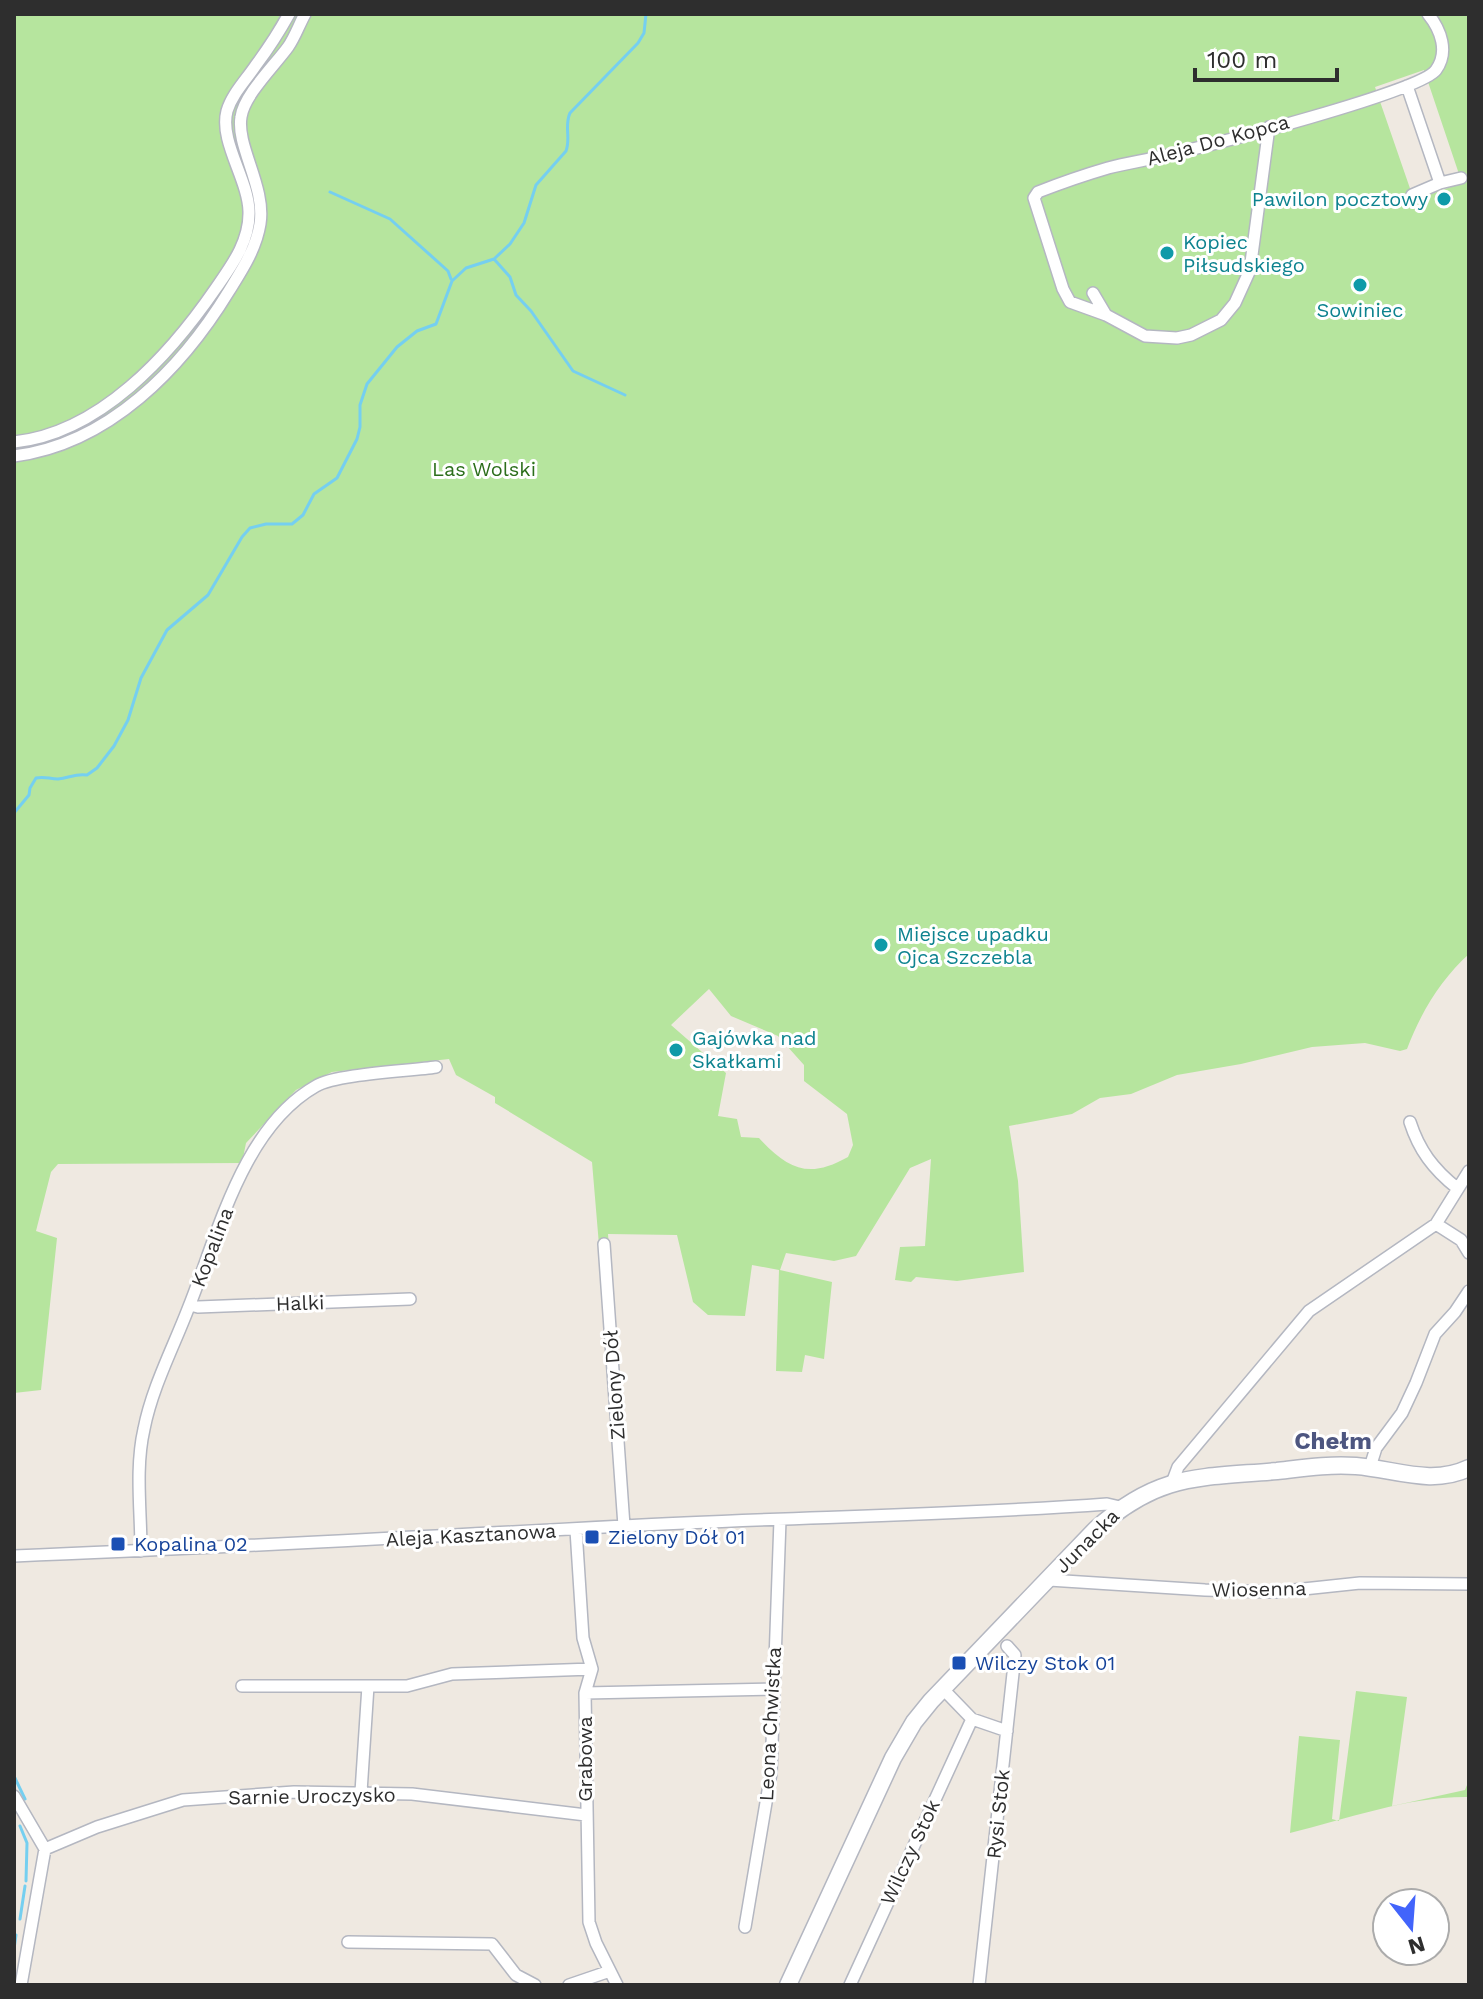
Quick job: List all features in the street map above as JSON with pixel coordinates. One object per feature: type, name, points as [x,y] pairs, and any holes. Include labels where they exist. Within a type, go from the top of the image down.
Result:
[{"type":"street","points":[[14,442],[62,431],[145,374],[204,305],[238,256],[246,236],[249,212],[245,187],[226,129],[226,115],[231,101],[273,43],[289,14]]},
{"type":"street","points":[[14,456],[78,438],[147,393],[173,367],[225,298],[253,248],[261,213],[258,189],[241,128],[241,113],[291,43],[305,14]]},
{"type":"street","name":"Aleja Do Kopca","points":[[1106,315],[1070,302],[1034,198],[1038,192],[1109,168],[1378,98],[1427,78],[1436,70],[1443,41],[1428,14]]},
{"type":"street","points":[[1407,86],[1440,183]]},
{"type":"street","points":[[1093,293],[1106,315],[1145,336],[1177,338],[1203,331],[1221,320],[1244,289],[1250,270],[1269,127]]},
{"type":"street","points":[[1412,195],[1461,178]]},
{"type":"street","name":"Kopalina","points":[[141,1551],[140,1462],[143,1431],[223,1215],[246,1166],[277,1117],[317,1085],[340,1079],[436,1067]]},
{"type":"street","points":[[1410,1122],[1432,1167],[1457,1188]]},
{"type":"street","points":[[1172,1483],[1178,1467],[1309,1311],[1436,1224],[1469,1171]]},
{"type":"street","points":[[1436,1224],[1461,1240],[1469,1253]]},
{"type":"street","name":"Zielony Dół","points":[[604,1244],[624,1526]]},
{"type":"street","points":[[1370,1467],[1376,1448],[1402,1413],[1435,1334],[1469,1291]]},
{"type":"street","name":"Halki","points":[[190,1305],[410,1299]]},
{"type":"street","name":"Junacka","points":[[788,1985],[893,1758],[914,1722],[1120,1507],[1137,1496],[1199,1477],[1332,1465],[1370,1467],[1422,1477],[1449,1475],[1469,1468]]},
{"type":"street","name":"Aleja Kasztanowa","points":[[14,1556],[1107,1504],[1120,1507]]},
{"type":"street","name":"Leona Chwistka","points":[[745,1927],[771,1773],[780,1520]]},
{"type":"street","points":[[242,1686],[407,1686],[452,1674],[592,1669],[583,1638],[576,1530]]},
{"type":"street","name":"Wiosenna","points":[[1049,1580],[1275,1592],[1360,1583],[1469,1584]]},
{"type":"street","name":"Rysi Stok","points":[[979,1985],[1015,1655],[1007,1646]]},
{"type":"street","name":"Grabowa","points":[[592,1669],[585,1693],[589,1922],[617,1985]]},
{"type":"street","points":[[361,1792],[368,1686]]},
{"type":"street","points":[[585,1693],[773,1689]]},
{"type":"street","points":[[943,1689],[972,1719],[1007,1731]]},
{"type":"street","name":"Wilczy Stok","points":[[850,1985],[972,1719]]},
{"type":"street","name":"Sarnie Uroczysko","points":[[45,1849],[97,1827],[183,1800],[294,1792],[412,1794],[586,1815]]},
{"type":"street","points":[[14,1796],[45,1849],[21,1985]]},
{"type":"street","points":[[348,1942],[492,1944],[516,1975],[535,1985]]},
{"type":"street","points":[[569,1985],[610,1971]]},
{"type":"green space","name":"Las Wolski","points":[[14,14],[1469,14],[1469,954],[1449,974],[1432,998],[1407,1049],[1400,1051],[1365,1043],[1312,1047],[1177,1075],[1131,1094],[1100,1098],[1072,1114],[1009,1126],[1018,1181],[1024,1272],[957,1281],[916,1277],[911,1282],[895,1280],[900,1247],[925,1246],[931,1159],[910,1168],[856,1256],[834,1261],[786,1253],[780,1270],[832,1282],[824,1359],[805,1355],[802,1372],[776,1371],[779,1270],[752,1265],[745,1316],[708,1315],[693,1302],[677,1235],[608,1234],[609,1248],[599,1245],[592,1162],[495,1103],[495,1097],[456,1075],[449,1059],[332,1072],[296,1090],[246,1143],[242,1163],[58,1164],[51,1172],[36,1231],[57,1238],[41,1390],[14,1393]],"holes":[[[1424,70],[1462,183],[1414,200],[1375,87]],[[709,989],[731,1016],[778,1036],[804,1065],[804,1081],[847,1114],[853,1145],[848,1157],[822,1168],[800,1168],[780,1158],[759,1138],[741,1137],[737,1119],[718,1116],[726,1073],[671,1025]]]},
{"type":"green space","points":[[1356,1691],[1407,1697],[1392,1806],[1465,1790],[1469,1780],[1469,1797],[1423,1800],[1339,1820]]},
{"type":"green space","points":[[1299,1736],[1340,1740],[1332,1819],[1337,1820],[1290,1833]]},
{"type":"waterway","points":[[14,813],[29,795],[36,778],[87,775],[97,768],[128,720],[141,678],[167,630],[208,595],[242,537],[250,528],[266,524],[292,524],[303,515],[314,494],[337,478],[357,439],[360,405],[367,384],[397,347],[417,331],[436,324],[452,281],[466,268],[494,259],[510,244],[524,223],[536,185],[566,151],[570,113],[638,43],[644,33],[646,14]]},
{"type":"waterway","points":[[330,192],[390,219],[448,271],[451,279]]},
{"type":"waterway","points":[[494,259],[510,277],[516,295],[573,371],[625,395]]},
{"type":"waterway","points":[[14,1776],[25,1799]]},
{"type":"waterway","points":[[20,1826],[27,1843],[26,1881]]},
{"type":"waterway","points":[[20,1919],[25,1886]]},
{"type":"waterway","points":[[14,1949],[16,1935]]},
{"type":"place","name":"Pawilon pocztowy","points":[[1444,199]]},
{"type":"place","name":"Kopiec Piłsudskiego","points":[[1167,253]]},
{"type":"place","name":"Sowiniec","points":[[1360,285]]},
{"type":"place","name":"Miejsce upadku Ojca Szczebla","points":[[881,945]]},
{"type":"place","name":"Gajówka nad Skałkami","points":[[676,1050]]},
{"type":"place","name":"Zielony Dół 01","points":[[592,1537]]},
{"type":"place","name":"Kopalina 02","points":[[118,1544]]},
{"type":"place","name":"Wilczy Stok 01","points":[[959,1663]]},
{"type":"district","name":"Chełm","points":[[1333,1441]]}]
